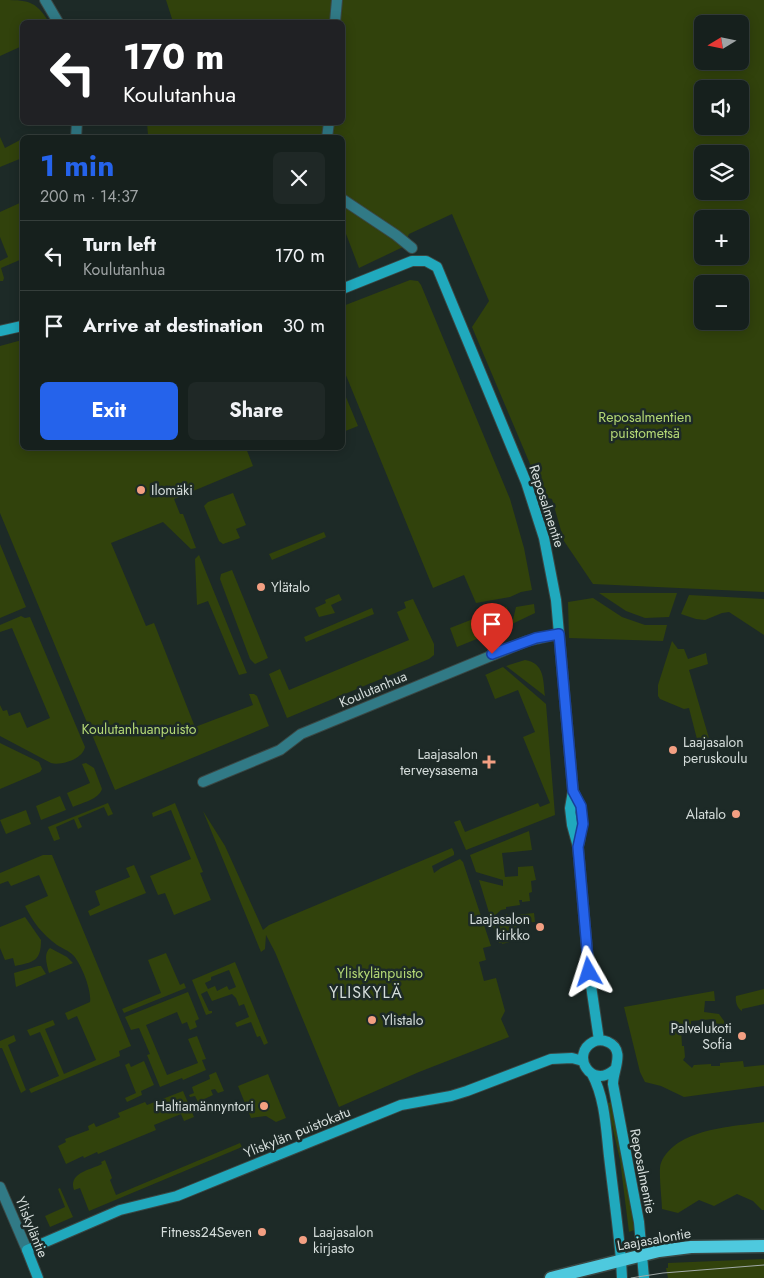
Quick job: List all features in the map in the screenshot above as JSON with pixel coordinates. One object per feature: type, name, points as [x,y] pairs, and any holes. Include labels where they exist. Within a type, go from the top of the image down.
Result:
[{"type":"main road","name":"Laajasalontie","points":[[551,1278],[659,1251],[690,1247],[764,1246]]},
{"type":"street","points":[[45,0],[57,20]]},
{"type":"street","points":[[335,20],[337,0]]},
{"type":"street","points":[[345,201],[412,248]]},
{"type":"street","name":"Reposalmentie","points":[[345,288],[417,260],[431,263],[440,272],[526,482],[544,538],[551,566],[556,600],[573,791],[570,808],[578,847],[589,972],[599,1040]]},
{"type":"street","points":[[0,331],[20,326]]},
{"type":"street","name":"Koulutanhua","points":[[203,782],[280,750],[302,734],[455,669],[527,641],[559,634]]},
{"type":"street","points":[[599,1040],[611,1044],[617,1052],[618,1063],[614,1070],[604,1076],[592,1074],[583,1061],[586,1047],[599,1040]]},
{"type":"street","name":"Yliskylän puistokatu","points":[[26,1250],[120,1210],[177,1196],[400,1105],[451,1096],[551,1059],[572,1058],[583,1061]]},
{"type":"street","name":"Reposalmentie","points":[[614,1070],[614,1084],[634,1194],[644,1278]]},
{"type":"street","name":"Reposalmentie","points":[[592,1074],[597,1083],[602,1106],[622,1278]]},
{"type":"street","name":"Yliskyläntie","points":[[0,1187],[38,1278]]},
{"type":"green space","points":[[0,0],[18,0],[35,5],[48,20],[20,20],[20,47],[0,56]]},
{"type":"green space","name":"Reposalmentien puistometsä","points":[[166,0],[764,0],[764,592],[593,584],[564,541],[552,499],[544,497],[472,327],[489,301],[452,214],[409,234],[403,247],[359,268],[345,231],[345,135],[148,135],[147,125],[345,125],[345,20],[172,20]]},
{"type":"green space","points":[[0,137],[5,148],[20,140],[20,159],[0,167]]},
{"type":"green space","points":[[20,203],[20,260],[1,268],[3,281],[0,281],[0,261],[8,257],[0,237],[0,212]]},
{"type":"green space","points":[[410,280],[418,281],[421,285],[510,499],[524,548],[532,590],[510,597],[476,603],[464,575],[433,588],[345,373],[345,305]]},
{"type":"green space","name":"Koulutanhuanpuisto","points":[[20,341],[20,450],[247,450],[253,466],[174,499],[180,514],[183,514],[196,548],[191,549],[163,522],[111,543],[146,626],[154,623],[195,727],[253,705],[249,694],[257,696],[269,726],[115,790],[0,513],[0,346]]},
{"type":"green space","points":[[345,395],[358,426],[345,431]]},
{"type":"green space","points":[[233,493],[246,525],[236,529],[240,538],[223,544],[219,541],[204,506],[208,502]]},
{"type":"green space","points":[[324,532],[326,537],[272,560],[269,554]]},
{"type":"green space","points":[[0,544],[26,607],[0,618]]},
{"type":"green space","points":[[199,555],[247,673],[239,675],[208,601],[197,605],[195,559]]},
{"type":"green space","points":[[232,570],[268,658],[255,664],[250,659],[220,579],[221,574]]},
{"type":"green space","points":[[599,593],[677,593],[669,617],[645,618],[626,611]]},
{"type":"green space","points":[[339,594],[342,600],[331,605],[335,613],[319,617],[315,608],[326,603],[325,600]]},
{"type":"green space","points":[[689,595],[764,599],[764,635],[729,612],[705,620],[681,614]]},
{"type":"green space","points":[[593,598],[622,617],[645,625],[667,625],[663,641],[569,638],[568,602]]},
{"type":"green space","points":[[413,599],[434,644],[434,655],[429,659],[287,718],[269,674],[280,669],[289,690],[409,640],[397,612],[406,608],[404,602]]},
{"type":"green space","points":[[534,604],[535,613],[512,624],[516,607]]},
{"type":"green space","points":[[507,607],[506,627],[457,647],[450,628],[481,616],[480,612]]},
{"type":"green space","points":[[372,608],[374,614],[306,642],[304,637]]},
{"type":"green space","points":[[21,616],[25,618],[30,617],[85,747],[80,755],[71,761],[51,763],[0,736],[0,705],[3,711],[7,710],[9,716],[20,712],[27,728],[50,718],[12,628],[0,632],[0,625]]},
{"type":"green space","points":[[672,641],[678,649],[684,649],[688,659],[706,653],[708,664],[689,670],[711,745],[699,747],[689,708],[684,709],[660,699],[658,696],[658,685]]},
{"type":"green space","points":[[525,660],[532,662],[540,669],[545,696],[506,666]]},
{"type":"green space","points":[[503,667],[546,704],[555,815],[466,850],[454,822],[460,820],[465,832],[538,803],[540,807],[550,803],[523,737],[535,732],[518,690],[495,699],[485,675]]},
{"type":"green space","points":[[0,743],[39,762],[42,769],[40,772],[0,789]]},
{"type":"green space","points":[[86,763],[94,768],[102,789],[94,798],[73,807],[67,793],[90,783],[82,764]]},
{"type":"green space","points":[[60,796],[66,810],[41,820],[36,806]]},
{"type":"green space","points":[[108,803],[113,814],[108,816],[104,807],[78,818],[82,827],[78,829],[74,819],[56,827],[60,839],[54,841],[48,827]]},
{"type":"green space","points":[[175,803],[203,872],[200,873],[211,900],[174,915],[165,893],[158,895],[150,876],[191,859],[171,810],[153,817],[152,813]]},
{"type":"green space","points":[[26,810],[31,824],[6,834],[0,820]]},
{"type":"green space","name":"Yliskylänpuisto","points":[[203,811],[225,846],[263,930],[269,925],[452,848],[454,855],[432,866],[434,873],[460,859],[463,862],[491,946],[483,948],[486,960],[479,962],[484,981],[496,978],[505,1011],[501,1019],[509,1037],[419,1072],[339,1107],[275,952],[266,935],[265,949],[261,952]]},
{"type":"green space","points":[[529,831],[532,850],[502,853],[505,877],[518,876],[518,867],[533,866],[536,880],[531,881],[532,892],[529,893],[530,901],[522,902],[522,900],[519,900],[520,905],[506,907],[506,909],[501,910],[491,919],[479,880],[503,886],[503,880],[476,872],[470,855]]},
{"type":"green space","points":[[43,855],[52,855],[131,1046],[119,1051],[120,1056],[31,1093],[29,1089],[59,1076],[40,1032],[30,1036],[27,1030],[53,1020],[55,1025],[45,1029],[64,1074],[96,1060],[77,1016],[68,1020],[65,1013],[90,1002],[88,984],[82,970],[73,955],[57,945],[42,932],[25,906],[48,896],[39,875],[11,886],[8,881],[0,884],[0,873]]},
{"type":"green space","points":[[134,865],[146,893],[90,916],[88,911],[100,905],[95,891],[130,877],[126,868]]},
{"type":"green space","points":[[534,913],[535,922],[520,923],[520,933],[525,933],[525,938],[502,944],[499,943],[492,923],[507,914],[508,916]]},
{"type":"green space","points":[[25,917],[41,940],[41,947],[35,960],[15,966],[13,958],[5,960],[0,948],[0,927]]},
{"type":"green space","points":[[50,948],[67,957],[73,963],[49,973],[46,956]]},
{"type":"green space","points":[[166,953],[180,985],[184,983],[186,988],[124,1013],[122,1009],[161,993],[148,960]]},
{"type":"green space","points":[[235,962],[268,1043],[264,1045],[260,1036],[257,1037],[251,1022],[237,1027],[235,1023],[249,1017],[244,1004],[239,1006],[232,994],[212,1001],[207,991],[201,994],[209,1011],[212,1011],[212,1013],[206,1015],[192,980]],"holes":[[[229,970],[236,987],[229,990],[227,986],[217,991],[215,986],[208,989],[205,983],[211,980],[211,977]]]},
{"type":"green space","points":[[41,966],[46,974],[16,987],[14,973]]},
{"type":"green space","points":[[764,989],[764,1004],[742,1009],[742,1011],[739,1008],[736,996]]},
{"type":"green space","points":[[714,991],[715,1001],[705,1001],[704,1012],[719,1014],[724,1021],[724,1025],[714,1025],[713,1019],[691,1021],[691,1028],[681,1029],[685,1057],[683,1060],[692,1068],[694,1065],[711,1064],[711,1066],[720,1066],[720,1063],[743,1061],[744,1067],[764,1065],[764,1086],[684,1097],[661,1086],[645,1082],[640,1072],[624,1007]]},
{"type":"green space","points":[[188,992],[199,1019],[195,1021],[197,1027],[190,1030],[187,1022],[182,1024],[177,1012],[146,1025],[167,1075],[198,1063],[188,1039],[197,1036],[206,1059],[202,1060],[206,1070],[160,1087],[147,1055],[150,1054],[139,1028],[131,1030],[125,1017]]},
{"type":"green space","points":[[14,1035],[16,1041],[8,1045],[26,1090],[21,1093],[2,1048],[0,1048],[0,1041]]},
{"type":"green space","points":[[144,1061],[154,1085],[141,1091],[142,1095],[127,1102],[125,1098],[136,1093],[125,1065],[129,1063],[131,1067]]},
{"type":"green space","points":[[216,1072],[224,1091],[218,1093],[215,1089],[211,1090],[213,1095],[198,1102],[195,1096],[190,1097],[189,1095],[194,1093],[192,1087],[210,1079],[209,1075]]},
{"type":"green space","points":[[268,1074],[286,1118],[276,1122],[266,1116],[251,1118],[238,1086]]},
{"type":"green space","points":[[183,1091],[194,1117],[184,1121],[181,1114],[154,1125],[156,1130],[98,1154],[97,1152],[84,1158],[83,1156],[66,1164],[58,1146],[66,1142],[65,1139],[89,1130],[88,1126],[94,1123],[96,1127],[120,1117],[118,1113],[145,1102],[147,1105]]},
{"type":"green space","points":[[613,1102],[628,1182],[634,1230],[629,1232],[620,1160],[607,1103]]},
{"type":"green space","points":[[764,1122],[764,1210],[753,1201],[737,1194],[714,1206],[699,1200],[678,1213],[662,1209],[660,1166],[668,1151],[692,1136],[706,1131]]},
{"type":"green space","points":[[240,1143],[242,1147],[89,1211],[80,1188],[74,1190],[73,1184],[77,1176],[86,1170],[102,1164],[101,1162],[105,1160],[116,1195]]},
{"type":"green space","points":[[60,1188],[73,1217],[50,1227],[45,1216],[65,1207],[58,1189]]},
{"type":"green space","points":[[764,1259],[764,1278],[668,1278],[666,1268],[668,1268],[668,1263]]},
{"type":"tram line","points":[[631,1278],[663,1273],[764,1265]]},
{"type":"place","name":"Ilomäki","points":[[141,490]]},
{"type":"place","name":"Ylätalo","points":[[261,587]]},
{"type":"place","name":"Laajasalon peruskoulu","points":[[673,750]]},
{"type":"place","name":"Laajasalon terveysasema","points":[[489,762]]},
{"type":"place","name":"Alatalo","points":[[736,814]]},
{"type":"place","name":"Laajasalon kirkko","points":[[540,927]]},
{"type":"place","name":"Ylistalo","points":[[372,1020]]},
{"type":"place","name":"Palvelukoti Sofia","points":[[742,1036]]},
{"type":"place","name":"Haltiamännyntori","points":[[264,1106]]},
{"type":"place","name":"Fitness24Seven","points":[[262,1232]]},
{"type":"place","name":"Laajasalon kirjasto","points":[[303,1240]]},
{"type":"district","name":"YLISKYLÄ","points":[[366,992]]},
{"type":"route","points":[[492,654],[536,638],[559,634],[573,791],[581,806],[583,824],[578,847],[589,972]]}]
